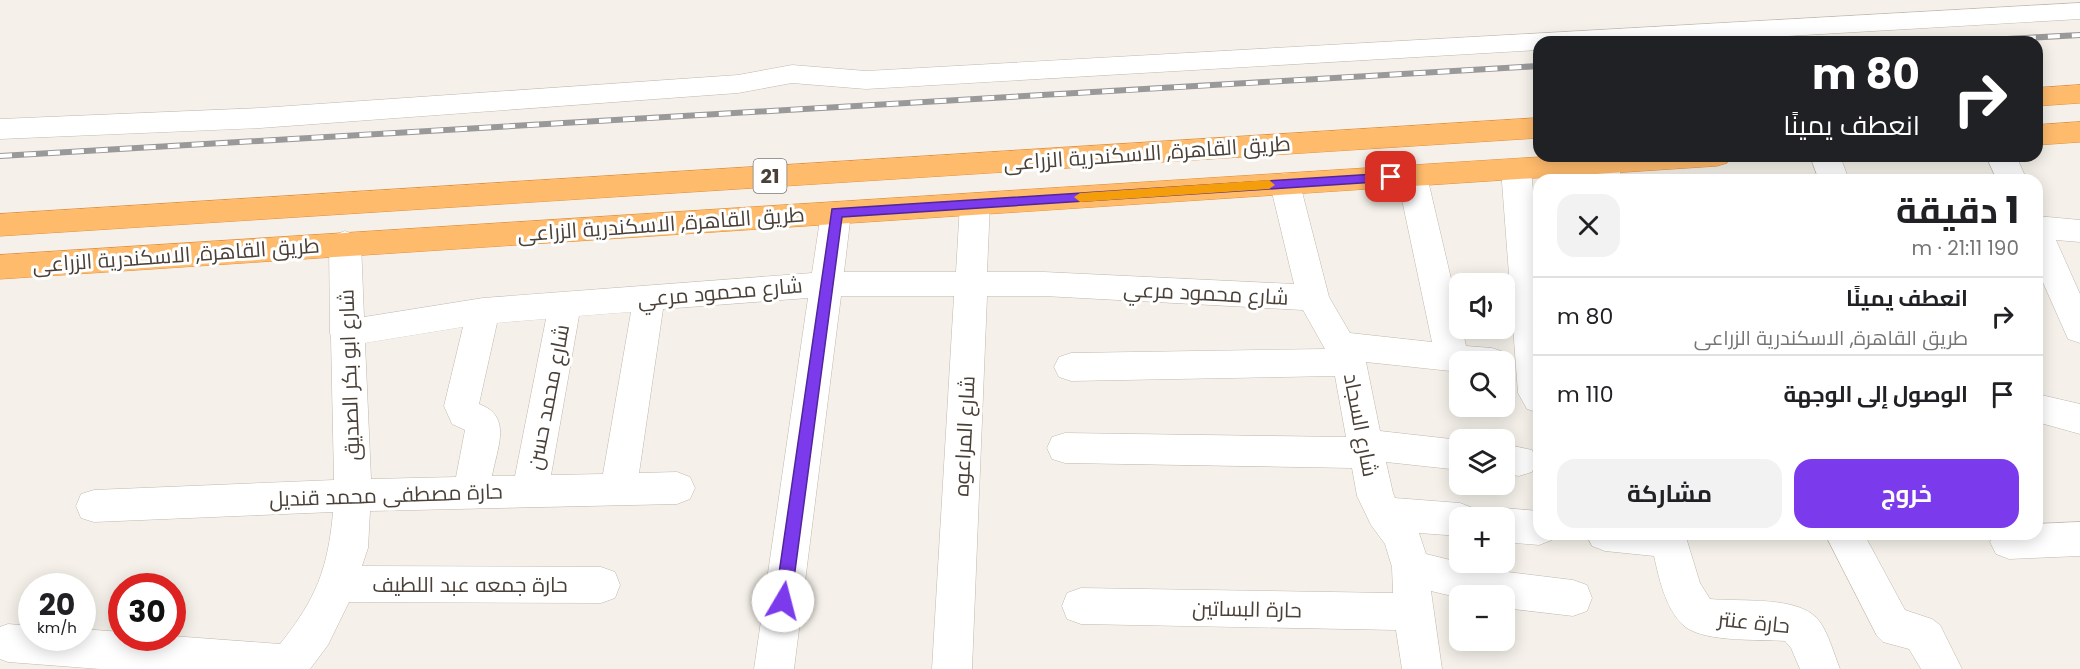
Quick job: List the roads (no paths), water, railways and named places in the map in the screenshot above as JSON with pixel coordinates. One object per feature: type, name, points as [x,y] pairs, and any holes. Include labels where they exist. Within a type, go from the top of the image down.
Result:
[{"type":"highway","points":[[2043,97],[2080,94]]},
{"type":"highway","name":"طريق القاهرة, الاسكندرية الزراعى","points":[[0,225],[1533,128]]},
{"type":"highway","points":[[2043,135],[2080,132]]},
{"type":"highway","name":"طريق القاهرة, الاسكندرية الزراعى","points":[[0,267],[1516,169],[1606,172],[1675,162]]},
{"type":"street","points":[[1640,36],[2080,11]]},
{"type":"street","points":[[0,129],[67,128],[308,114],[738,84],[792,74],[866,80],[1533,42]]},
{"type":"street","points":[[1516,169],[1533,304]]},
{"type":"street","points":[[1412,176],[1451,351]]},
{"type":"street","name":"شارع السجاد","points":[[1285,184],[1312,298],[1345,354],[1367,449],[1375,496],[1384,513],[1402,536],[1411,567],[1413,612],[1422,669]]},
{"type":"street","name":"شارع المراعوه","points":[[952,669],[975,204]]},
{"type":"street","points":[[774,669],[836,213]]},
{"type":"street","points":[[2043,228],[2080,231]]},
{"type":"street","name":"شارع ابو بكر الصديق","points":[[287,666],[314,632],[338,584],[349,548],[353,495],[346,333],[345,243]]},
{"type":"street","points":[[2043,246],[2080,330]]},
{"type":"street","name":"شارع محمود مرعي","points":[[346,333],[483,311],[826,284],[972,283],[1312,298]]},
{"type":"street","points":[[619,488],[649,298]]},
{"type":"street","name":"شارع محمد حسن","points":[[530,490],[565,304]]},
{"type":"street","points":[[471,492],[484,425],[477,418],[464,414],[462,406],[483,311]]},
{"type":"street","points":[[1533,315],[1519,364],[1533,389]]},
{"type":"street","points":[[1071,367],[1345,354],[1449,357]]},
{"type":"street","points":[[2043,410],[2080,419]]},
{"type":"street","points":[[1065,448],[1367,449],[1449,454]]},
{"type":"street","name":"حارة مصطفى محمد قنديل","points":[[94,506],[353,495],[677,488]]},
{"type":"street","points":[[1384,513],[1449,519]]},
{"type":"street","points":[[1515,526],[1533,527]]},
{"type":"street","points":[[2009,542],[2080,539]]},
{"type":"street","name":"حارة عنتر","points":[[1669,540],[1686,600],[1698,614],[1794,623],[1806,635],[1820,669]]},
{"type":"street","points":[[1847,540],[1891,623],[1898,631],[1922,635],[1942,669]]},
{"type":"street","points":[[1411,567],[1486,588],[1519,594],[1573,598]]},
{"type":"street","name":"حارة جمعه عبد اللطيف","points":[[338,584],[601,585]]},
{"type":"street","name":"حارة البساتين","points":[[1081,606],[1413,612]]},
{"type":"street","points":[[8,643],[287,666]]},
{"type":"railway","points":[[2043,37],[2080,35]]},
{"type":"railway","points":[[0,156],[1533,66]]}]
